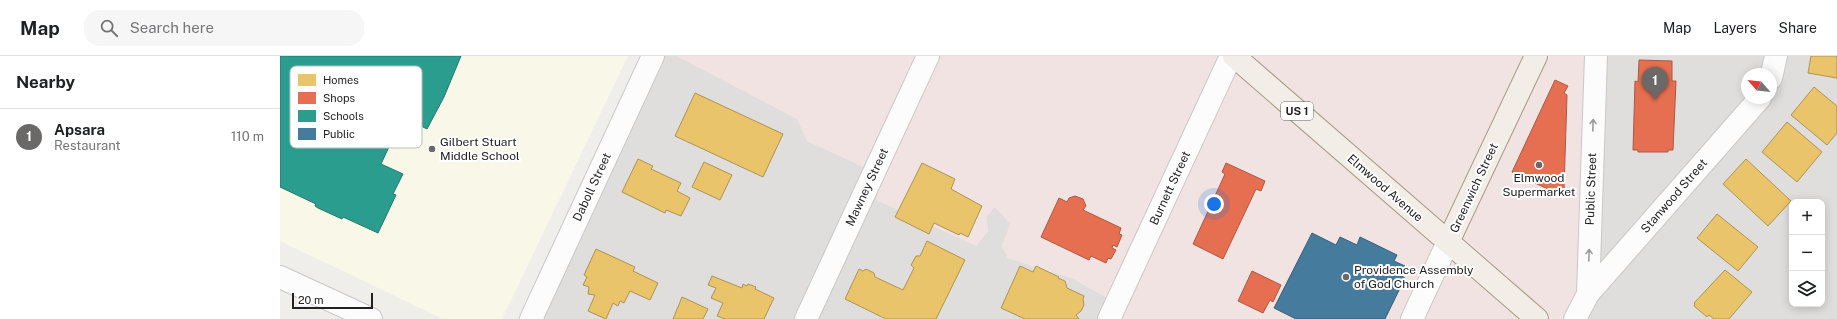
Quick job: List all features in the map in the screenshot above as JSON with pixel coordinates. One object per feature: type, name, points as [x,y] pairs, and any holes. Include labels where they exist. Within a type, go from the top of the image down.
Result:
[{"type":"main road","name":"Elmwood Avenue","points":[[1233,56],[1537,319]]},
{"type":"main road","name":"Greenwich Street","points":[[1448,242],[1536,56]]},
{"type":"street","name":"Daboll Street","points":[[531,319],[653,56]]},
{"type":"street","name":"Mawney Street","points":[[806,319],[928,56]]},
{"type":"street","name":"Burnett Street","points":[[1109,319],[1233,56]]},
{"type":"street","name":"Public Street","points":[[1575,319],[1588,294],[1596,56]]},
{"type":"street","points":[[1773,68],[1776,56]]},
{"type":"street","name":"Stanwood Street","points":[[1588,294],[1755,104]]},
{"type":"street","name":"Greenwich Street","points":[[1412,319],[1448,242]]},
{"type":"street","points":[[280,277],[371,319]]},
{"type":"shaded area","name":"Gilbert Stuart Middle School","points":[[280,56],[628,56],[502,319],[443,319],[280,241]]},
{"type":"shaded area","points":[[663,56],[677,56],[798,119],[807,141],[882,175],[976,246],[988,231],[986,217],[995,206],[1011,224],[1002,246],[1008,258],[1074,279],[1123,307],[1118,319],[539,319]]},
{"type":"shaded area","points":[[677,56],[1603,56],[1600,270],[1588,319],[1118,319],[1123,307],[1074,279],[1008,258],[1002,246],[1010,224],[995,207],[986,217],[988,230],[976,246],[876,200],[882,175],[807,141],[797,119]]},
{"type":"shaded area","points":[[1603,56],[1837,56],[1837,319],[1588,319],[1600,270]]},
{"type":"building: Homes","points":[[1811,56],[1837,56],[1837,78],[1808,73]]},
{"type":"building: Homes","points":[[1814,87],[1837,106],[1837,133],[1827,145],[1791,115]]},
{"type":"building: Homes","points":[[695,93],[783,134],[763,177],[675,136]]},
{"type":"building: Homes","points":[[1787,122],[1822,152],[1797,182],[1762,152]]},
{"type":"building: Homes","points":[[638,159],[653,166],[651,169],[681,183],[677,191],[690,198],[681,216],[666,210],[665,213],[622,192]]},
{"type":"building: Homes","points":[[1746,159],[1789,199],[1789,203],[1768,226],[1723,184]]},
{"type":"building: Homes","points":[[704,162],[732,175],[720,200],[692,187]]},
{"type":"building: Homes","points":[[922,163],[955,179],[951,189],[982,206],[968,237],[960,233],[959,235],[934,223],[929,234],[895,217]]},
{"type":"building: Homes","points":[[1717,214],[1758,247],[1738,271],[1697,238]]},
{"type":"building: Homes","points":[[927,241],[965,260],[936,319],[886,319],[845,299],[859,269],[863,271],[866,269],[874,273],[875,277],[903,290],[914,268],[911,265],[916,256],[920,256]]},
{"type":"building: Homes","points":[[596,249],[635,267],[633,271],[658,283],[650,300],[630,291],[624,303],[620,301],[618,306],[613,303],[606,319],[588,311],[595,295],[588,294],[589,287],[583,285],[587,277],[584,275]]},
{"type":"building: Homes","points":[[1020,266],[1033,272],[1036,266],[1059,277],[1058,278],[1065,281],[1067,288],[1084,296],[1084,305],[1081,311],[1076,315],[1079,319],[1025,319],[1001,308]]},
{"type":"building: Homes","points":[[1725,270],[1752,292],[1729,319],[1714,319],[1709,315],[1707,317],[1694,306],[1694,303]]},
{"type":"building: Homes","points":[[712,276],[742,288],[743,284],[747,286],[748,284],[774,298],[764,319],[725,319],[717,316],[723,303],[711,298],[716,288],[708,285]]},
{"type":"building: Homes","points":[[682,297],[708,309],[703,319],[673,319]]},
{"type":"building: Shops","points":[[1639,60],[1672,61],[1672,81],[1676,81],[1673,150],[1668,150],[1668,152],[1638,152],[1638,150],[1633,150],[1635,81],[1638,82]]},
{"type":"building: Shops","points":[[1555,80],[1568,86],[1564,93],[1567,95],[1564,189],[1558,194],[1512,172]]},
{"type":"building: Shops","points":[[1226,163],[1265,181],[1261,191],[1256,189],[1223,259],[1193,244],[1225,174],[1222,172]]},
{"type":"building: Shops","points":[[1075,196],[1083,199],[1086,206],[1083,210],[1121,228],[1119,234],[1122,235],[1117,247],[1113,245],[1112,248],[1116,250],[1111,259],[1108,258],[1106,263],[1091,256],[1089,260],[1041,237],[1059,198],[1067,202],[1069,198]]},
{"type":"building: Shops","points":[[1252,271],[1281,285],[1273,302],[1270,300],[1263,313],[1238,301]]},
{"type":"building: Schools","points":[[280,56],[461,56],[444,97],[427,129],[422,126],[422,66],[290,66],[290,148],[388,148],[381,164],[403,174],[393,194],[396,195],[378,233],[343,217],[342,219],[318,208],[315,206],[316,204],[280,187]]},
{"type":"building: Public","name":"Providence Assembly of God Church","points":[[1312,233],[1336,245],[1340,237],[1357,245],[1360,237],[1397,255],[1394,261],[1405,266],[1400,275],[1405,278],[1385,319],[1296,319],[1274,308]]},
{"type":"place","name":"Apsara","points":[[1655,100]]},
{"type":"place","name":"Gilbert Stuart Middle School","points":[[432,149]]},
{"type":"place","name":"Elmwood Supermarket","points":[[1539,165]]},
{"type":"place","name":"Providence Assembly of God Church","points":[[1346,277]]}]
